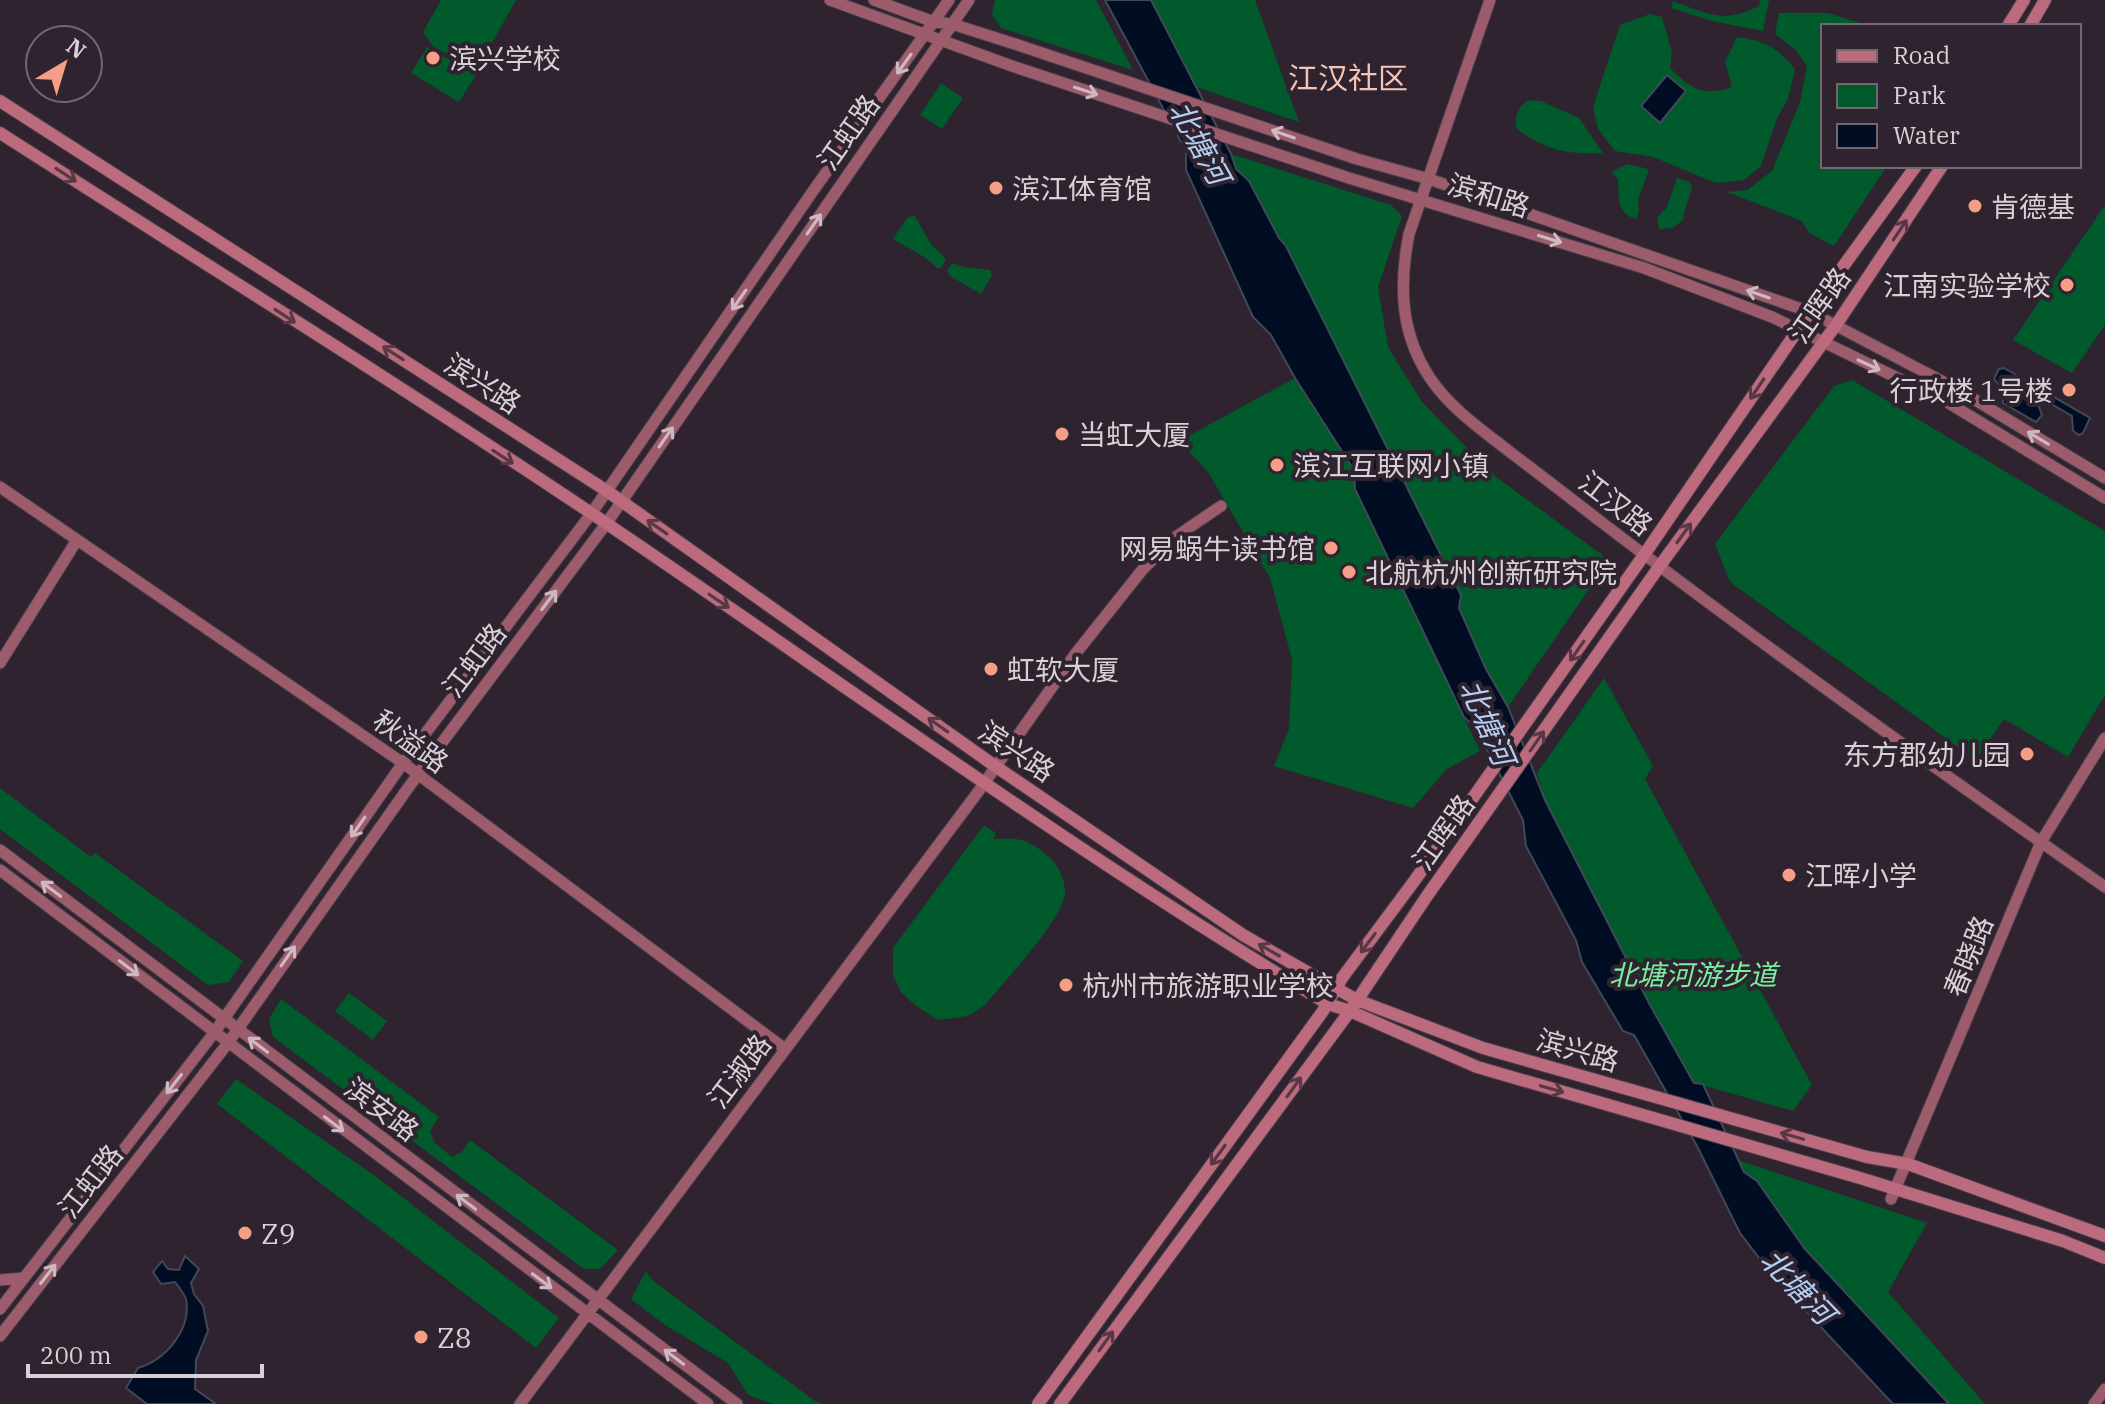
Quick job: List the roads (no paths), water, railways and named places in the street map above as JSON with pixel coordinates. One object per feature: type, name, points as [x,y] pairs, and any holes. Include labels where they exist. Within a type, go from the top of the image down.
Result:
[{"type":"main road","name":"滨和路","points":[[830,0],[1012,66],[1349,178],[1644,268],[1798,329],[1947,402],[2105,498]]},
{"type":"main road","name":"滨和路","points":[[874,0],[1357,159],[1429,179],[1810,312],[1957,389],[2105,478]]},
{"type":"main road","name":"江虹路","points":[[4,1305],[214,1033],[403,763],[591,514],[949,0]]},
{"type":"main road","name":"江虹路","points":[[0,1336],[228,1043],[418,775],[606,524],[969,0]]},
{"type":"main road","name":"江汉路","points":[[1490,0],[1407,244],[1403,266],[1402,298],[1408,331],[1431,380],[1453,405],[1492,438],[1659,567],[2105,887]]},
{"type":"main road","points":[[2009,24],[2024,0]]},
{"type":"main road","points":[[2031,24],[2045,0]]},
{"type":"main road","name":"滨兴路","points":[[0,101],[622,501],[995,766],[1243,935],[1337,988],[1354,1006],[1477,1067],[1860,1178],[1894,1194],[2063,1241],[2105,1258]]},
{"type":"main road","name":"滨兴路","points":[[0,133],[591,514],[984,783],[1189,918],[1328,1004],[1354,1006],[1483,1048],[1867,1157],[1908,1164],[2105,1236]]},
{"type":"main road","name":"江晖路","points":[[1038,1404],[1328,1004],[1644,555],[1798,329],[1915,168]]},
{"type":"main road","name":"江晖路","points":[[1060,1404],[1354,1006],[1427,896],[1659,567],[1836,325],[1941,168]]},
{"type":"main road","name":"秋溢路","points":[[0,487],[403,763],[785,1049]]},
{"type":"main road","name":"江淑路","points":[[520,1404],[984,783],[1076,653],[1143,569],[1177,536],[1221,506]]},
{"type":"main road","points":[[0,663],[77,540]]},
{"type":"main road","name":"春晓路","points":[[1894,1194],[2041,842],[2105,738]]},
{"type":"main road","name":"滨安路","points":[[0,850],[737,1404]]},
{"type":"main road","name":"滨安路","points":[[0,870],[708,1404]]},
{"type":"main road","points":[[0,1280],[24,1278]]},
{"type":"main road","points":[[0,1286],[4,1305]]},
{"type":"main road","points":[[2094,1404],[2105,1389]]},
{"type":"water","name":"北塘河","points":[[1105,0],[1151,0],[1236,169],[1249,181],[1286,246],[1461,595],[1459,608],[1486,669],[1508,707],[1545,800],[1650,1005],[1694,1083],[1703,1084],[1744,1172],[1757,1181],[1805,1249],[1949,1404],[1893,1404],[1773,1276],[1740,1233],[1697,1146],[1634,1035],[1623,1031],[1582,962],[1576,940],[1526,846],[1523,820],[1476,728],[1464,717],[1355,489],[1354,470],[1271,335],[1253,317],[1186,170],[1186,151]]},
{"type":"water","points":[[1667,75],[1686,91],[1660,123],[1641,106]]},
{"type":"water","points":[[2004,368],[2090,418],[2083,433],[2079,435],[2073,431],[2072,416],[2053,405],[2038,404],[2042,415],[2036,422],[2003,403],[2004,390],[1994,379],[1999,369]]},
{"type":"water","points":[[185,1256],[199,1269],[191,1283],[194,1294],[203,1306],[208,1331],[196,1360],[195,1389],[216,1404],[147,1404],[126,1388],[138,1368],[167,1351],[181,1332],[187,1311],[186,1299],[175,1282],[161,1284],[153,1272],[162,1261],[168,1269],[179,1270]]},
{"type":"place","name":"滨兴学校","points":[[433,58]]},
{"type":"place","name":"滨江体育馆","points":[[996,188]]},
{"type":"place","name":"肯德基","points":[[1975,206]]},
{"type":"place","name":"江南实验学校","points":[[2067,285]]},
{"type":"place","name":"行政楼 1号楼","points":[[2069,390]]},
{"type":"place","name":"当虹大厦","points":[[1062,434]]},
{"type":"place","name":"滨江互联网小镇","points":[[1277,465]]},
{"type":"place","name":"网易蜗牛读书馆","points":[[1331,548]]},
{"type":"place","name":"北航杭州创新研究院","points":[[1349,572]]},
{"type":"place","name":"虹软大厦","points":[[991,669]]},
{"type":"place","name":"东方郡幼儿园","points":[[2027,754]]},
{"type":"place","name":"江晖小学","points":[[1789,875]]},
{"type":"place","name":"杭州市旅游职业学校","points":[[1066,985]]},
{"type":"place","name":"Z9","points":[[245,1233]]},
{"type":"place","name":"Z8","points":[[421,1337]]},
{"type":"district","name":"江汉社区","points":[[1348,77]]},
{"type":"park label","name":"北塘河游步道","points":[[1693,974]]}]
